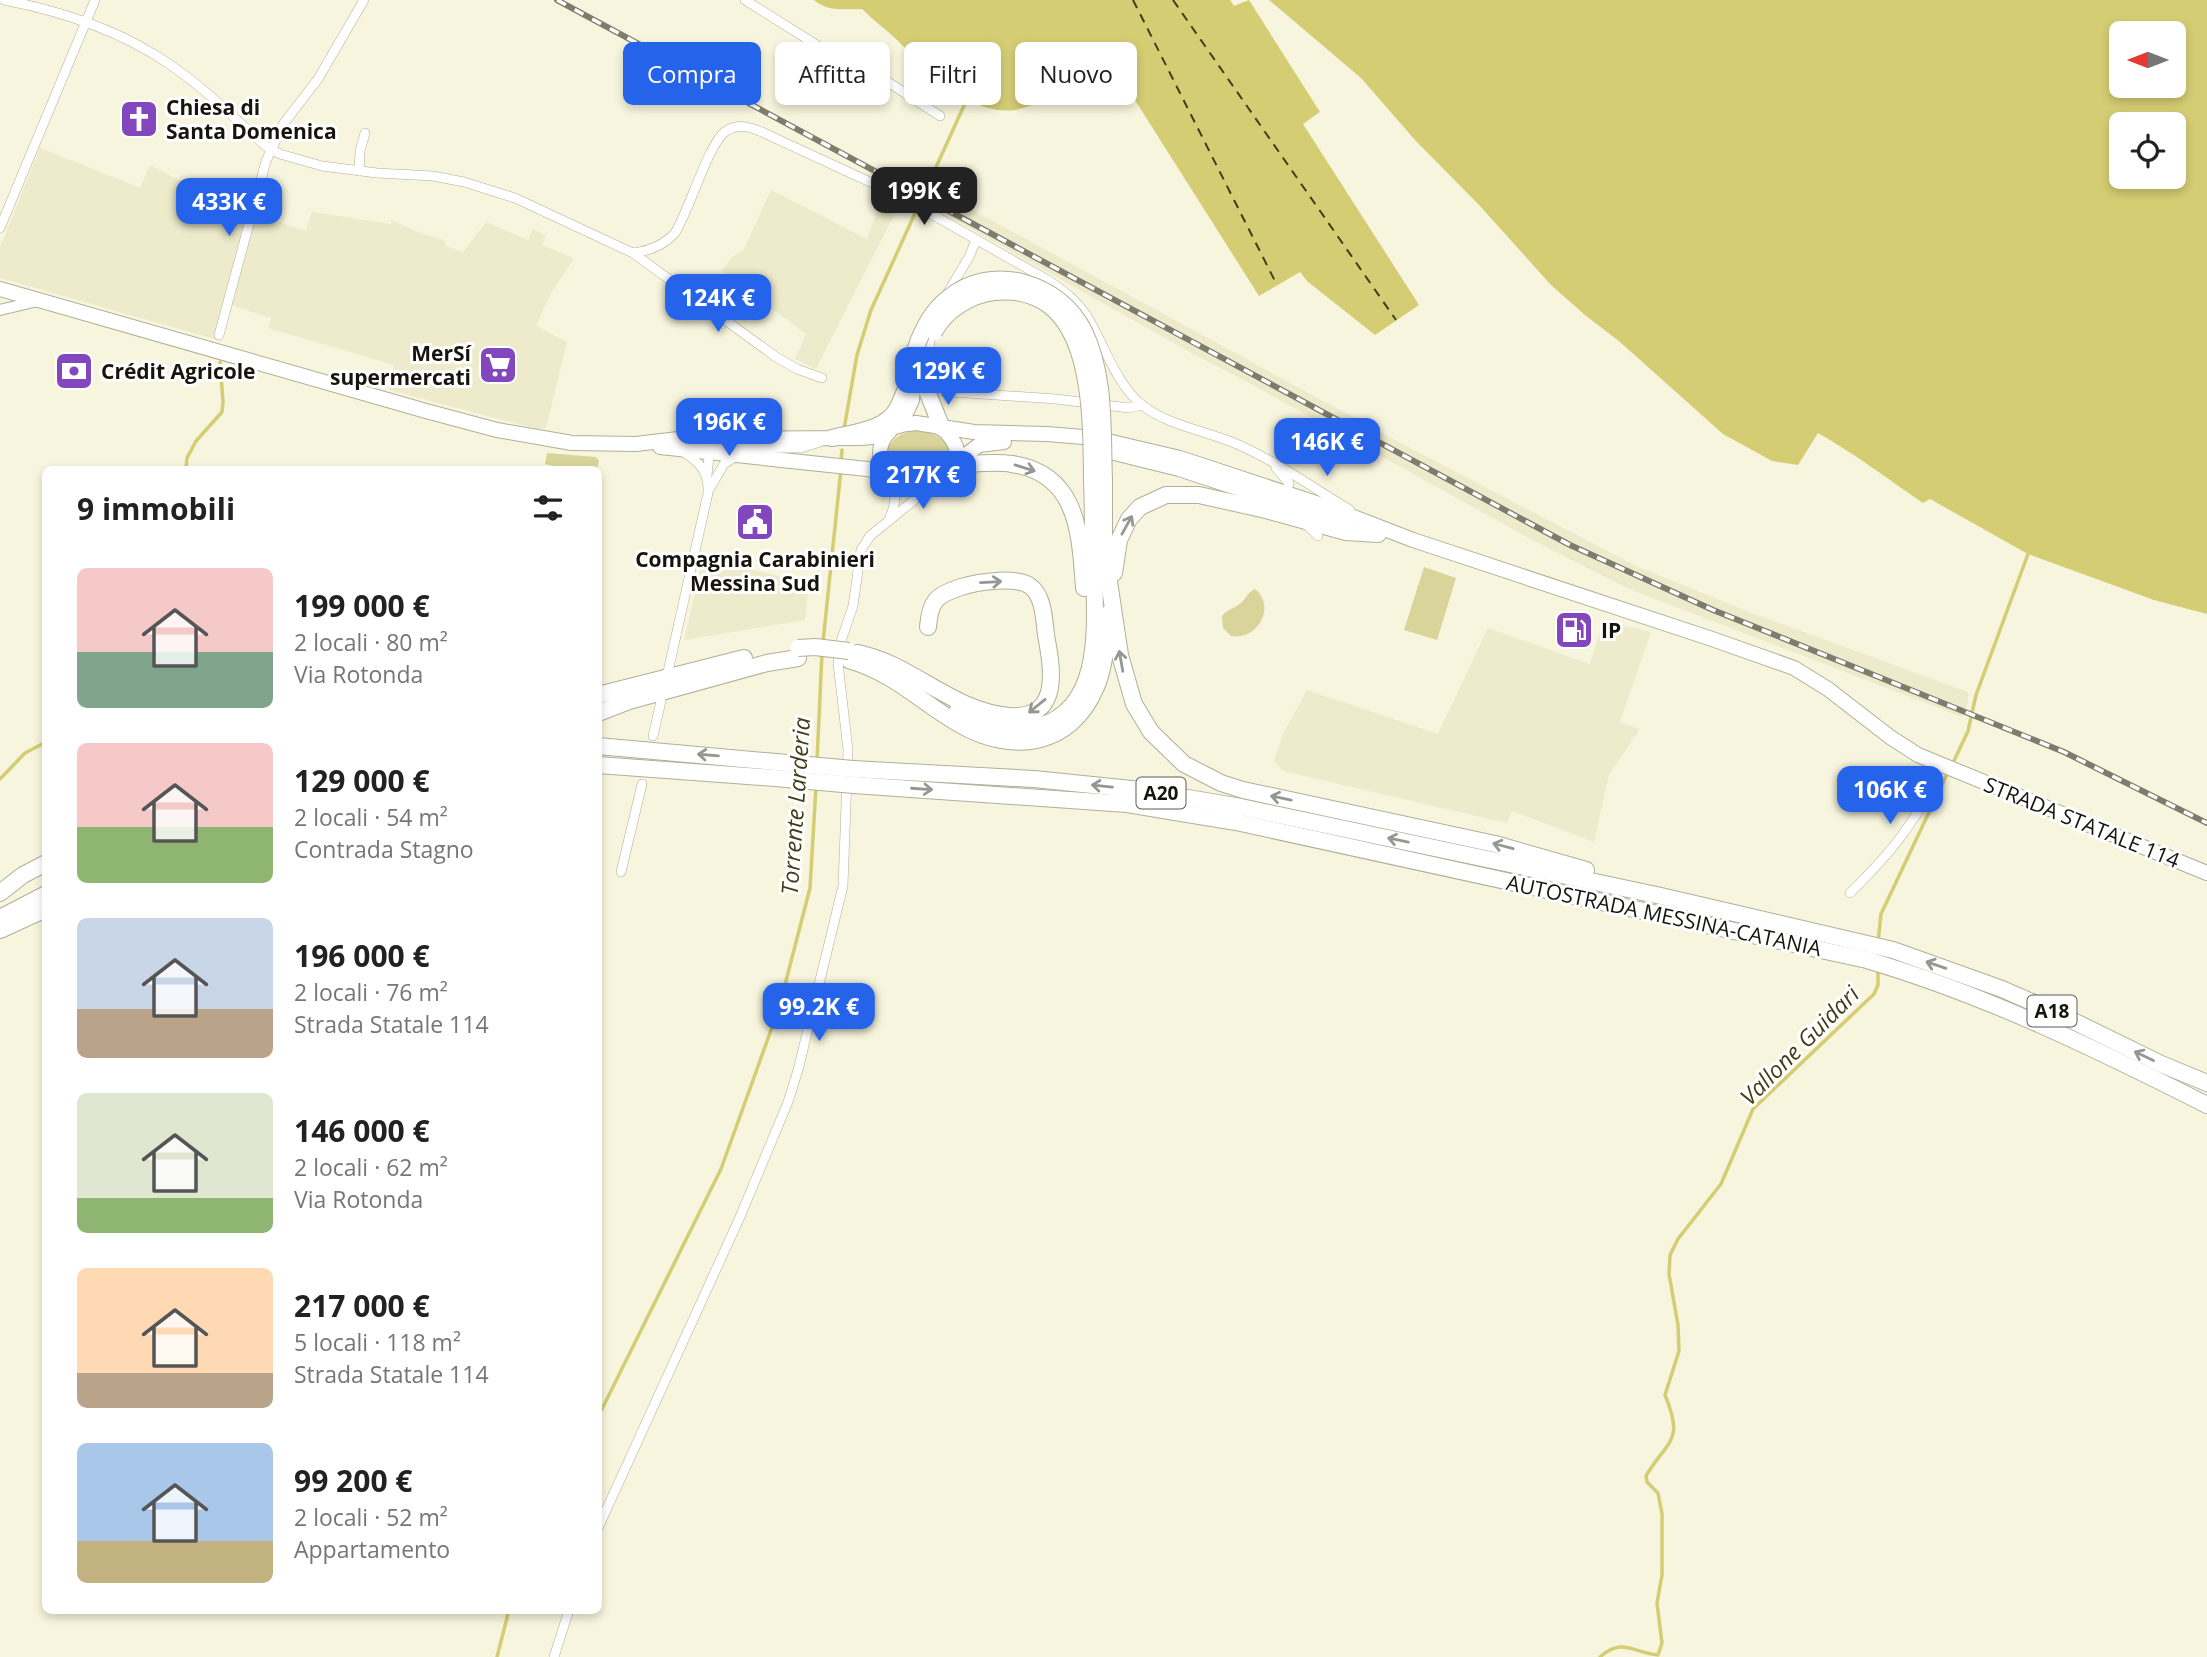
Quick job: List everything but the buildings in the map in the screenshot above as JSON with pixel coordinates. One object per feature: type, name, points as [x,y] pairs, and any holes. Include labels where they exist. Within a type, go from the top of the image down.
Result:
[{"type":"highway","points":[[832,438],[872,428],[890,418],[897,409],[912,373],[931,317],[947,299],[962,289],[985,282],[1011,280],[1026,282],[1048,291],[1076,317],[1089,342],[1099,388],[1098,479],[1093,655],[1084,687],[1076,702],[1061,716],[1044,725],[1024,730],[993,726],[969,716],[920,681]]},
{"type":"highway","points":[[920,351],[925,386],[942,428]]},
{"type":"highway","points":[[895,428],[911,400],[912,373]]},
{"type":"highway","points":[[958,463],[1001,463],[1031,468],[1049,478],[1068,500],[1076,517],[1082,553],[1088,642],[1084,687]]},
{"type":"highway","points":[[1098,479],[1104,548],[1123,672],[1142,720],[1161,744],[1196,772],[1243,790],[1495,844],[1589,870],[1661,896]]},
{"type":"highway","points":[[602,711],[629,701],[823,647],[849,656],[887,675],[957,723],[981,735],[1011,743],[1038,740],[1073,723],[1087,706],[1097,686],[1104,663],[1119,540],[1129,519],[1140,507],[1158,497],[1177,494],[1266,510],[1346,532],[1378,530]]},
{"type":"highway","points":[[1217,500],[1318,536]]},
{"type":"highway","points":[[849,656],[885,661],[920,681],[989,712],[1012,716],[1030,713],[1044,702],[1052,686],[1052,668],[1040,601],[1031,586],[1019,582],[991,581],[969,584],[936,599],[929,612],[928,627]]},
{"type":"highway","points":[[602,694],[765,653],[798,653]]},
{"type":"highway","name":"A20","points":[[602,747],[775,770],[1127,804],[1236,822],[1461,870]]},
{"type":"highway","name":"A20","points":[[602,765],[758,777],[775,770]]},
{"type":"highway","points":[[602,774],[720,783],[758,777]]},
{"type":"highway","name":"A20","points":[[853,776],[1034,779],[1141,790],[1241,807],[1465,854]]},
{"type":"highway","name":"AUTOSTRADA MESSINA-CATANIA","points":[[1465,854],[1661,896],[1868,952]]},
{"type":"highway","points":[[0,896],[23,875],[42,865]]},
{"type":"highway","name":"AUTOSTRADA MESSINA-CATANIA","points":[[1461,870],[1868,952]]},
{"type":"highway","points":[[0,896],[42,876]]},
{"type":"highway","points":[[0,918],[42,896]]},
{"type":"highway","points":[[0,930],[42,911]]},
{"type":"highway","name":"A18","points":[[1868,952],[1893,950],[2002,989],[2161,1065],[2207,1083]]},
{"type":"highway","name":"A18","points":[[1868,952],[1889,967],[2021,1015],[2207,1105]]},
{"type":"main road","points":[[0,289],[497,430],[572,443],[636,444],[681,450],[711,445],[872,437],[916,422],[942,428],[954,440],[958,463],[950,474],[939,481],[913,484],[867,468],[738,455],[711,445],[678,439],[636,444]]},
{"type":"main road","points":[[889,474],[881,464],[880,449],[885,436],[895,428]]},
{"type":"main road","name":"STRADA STATALE 114","points":[[942,428],[1113,441],[1180,458],[1378,530],[1794,668],[1828,689],[1902,746],[1947,768],[2207,873]]},
{"type":"main road","name":"STRADA STATALE 114","points":[[958,463],[974,447],[984,443],[1079,446],[1291,499]]},
{"type":"street","points":[[4,0],[65,15],[146,49],[172,65],[216,100],[271,150],[322,166],[433,176],[496,191],[554,215],[633,253],[776,358],[822,378]]},
{"type":"street","points":[[0,228],[95,0]]},
{"type":"street","points":[[219,335],[233,277],[261,186],[262,172],[271,150],[284,123],[318,79],[364,0]]},
{"type":"street","points":[[745,0],[839,59],[888,82],[940,116]]},
{"type":"street","points":[[633,253],[665,242],[675,233],[724,132],[734,127],[747,127],[762,132],[898,195],[1051,282],[1069,295],[1087,316],[1125,388],[1142,405],[1163,417],[1261,456],[1302,479],[1378,530]]},
{"type":"street","points":[[359,171],[361,141],[365,133]]},
{"type":"street","points":[[976,240],[931,330],[930,363],[946,390],[1129,408],[1142,405]]},
{"type":"street","points":[[0,310],[39,300]]},
{"type":"street","points":[[667,676],[708,493],[711,445]]},
{"type":"street","points":[[681,450],[701,464],[710,478]]},
{"type":"street","points":[[710,478],[738,455]]},
{"type":"street","points":[[1261,456],[1288,480],[1291,499],[1303,521],[1318,536]]},
{"type":"street","points":[[889,474],[895,494],[890,518]]},
{"type":"street","points":[[1291,499],[1302,479]]},
{"type":"street","points":[[602,1519],[740,1217],[788,1102],[798,1070],[843,886],[848,750],[838,673],[840,644],[853,606],[861,550],[866,540],[890,518],[939,481]]},
{"type":"street","points":[[653,736],[661,701]]},
{"type":"street","points":[[1850,893],[1884,859],[1947,768]]},
{"type":"street","points":[[621,872],[642,784]]},
{"type":"street","points":[[554,1657],[568,1614]]},
{"type":"shaded area","points":[[814,0],[1230,0],[1234,6],[1249,0],[1320,112],[1303,124],[1419,305],[1375,335],[1307,281],[1300,272],[1259,296],[1137,103],[1137,42],[1015,42],[1015,105],[1029,105],[1015,110],[996,110],[980,105],[1001,105],[1001,42],[904,42],[904,47],[862,9],[831,8]]},
{"type":"shaded area","points":[[1269,0],[2207,0],[2207,614],[2154,600],[2028,554],[1930,499],[1923,503],[1818,433],[1798,465],[1772,461],[1723,434],[1551,285],[1480,206],[1415,140],[1361,78]]},
{"type":"shaded area","points":[[40,148],[140,188],[150,165],[227,205],[306,231],[312,212],[391,224],[391,220],[446,241],[445,246],[463,252],[486,222],[528,240],[533,229],[546,236],[542,245],[574,258],[551,293],[536,326],[567,342],[546,428],[537,429],[389,390],[394,365],[268,328],[271,318],[231,305],[221,341],[0,278],[0,247]]},
{"type":"shaded area","points":[[771,190],[867,239],[881,200],[897,209],[816,369],[795,359],[806,334],[722,271],[731,258],[744,249]]},
{"type":"shaded area","points":[[958,202],[1395,440],[1638,567],[1752,613],[1968,692],[1968,703],[1962,717],[1629,589],[1536,542],[950,217]]},
{"type":"shaded area","points":[[916,430],[936,435],[947,444],[949,454],[945,464],[936,473],[923,477],[909,475],[894,466],[887,453],[888,447],[896,438]]},
{"type":"shaded area","points":[[547,453],[596,457],[599,461],[598,466],[545,464]]},
{"type":"shaded area","points":[[703,558],[809,583],[805,620],[684,640]]},
{"type":"shaded area","points":[[1424,567],[1456,578],[1437,640],[1404,630]]},
{"type":"shaded area","points":[[1255,589],[1264,605],[1261,621],[1249,633],[1231,636],[1223,628],[1222,616]]},
{"type":"shaded area","points":[[1621,625],[1651,632],[1620,722],[1640,729],[1609,775],[1594,842],[1512,811],[1507,823],[1283,771],[1274,761],[1283,734],[1307,690],[1438,734],[1488,628],[1590,664],[1601,628],[1619,634]]},
{"type":"waterway","name":"Torrente Larderia","points":[[844,429],[857,355],[871,310],[964,105]]},
{"type":"waterway","points":[[186,466],[187,458],[196,441],[222,412],[220,362]]},
{"type":"waterway","name":"Torrente Larderia","points":[[841,461],[842,450]]},
{"type":"waterway","name":"Torrente Larderia","points":[[823,642],[841,469]]},
{"type":"waterway","name":"Vallone Guidari","points":[[1952,765],[1968,731],[1976,695],[2028,554]]},
{"type":"waterway","name":"Torrente Larderia","points":[[817,761],[822,653]]},
{"type":"waterway","points":[[0,779],[25,753],[42,744]]},
{"type":"waterway","name":"Vallone Guidari","points":[[1878,942],[1881,914],[1948,772]]},
{"type":"waterway","name":"Torrente Larderia","points":[[602,1409],[721,1169],[779,1008],[810,888],[816,786]]},
{"type":"waterway","name":"Vallone Guidari","points":[[1600,1657],[1608,1651],[1622,1647],[1658,1655],[1662,1643],[1657,1603],[1662,1575],[1662,1514],[1658,1493],[1647,1482],[1646,1476],[1667,1447],[1673,1432],[1671,1411],[1665,1395],[1679,1351],[1678,1325],[1669,1274],[1670,1255],[1678,1239],[1721,1184],[1753,1109],[1874,994],[1878,985],[1878,970]]},
{"type":"waterway","name":"Torrente Larderia","points":[[497,1657],[508,1614]]},
{"type":"ferry route","points":[[1133,0],[1277,285]]},
{"type":"ferry route","points":[[1173,0],[1396,320]]},
{"type":"railway","points":[[557,0],[1570,545],[1713,610],[2064,752],[2207,823]]},
{"type":"place","name":"Chiesa di Santa Domenica","points":[[139,119]]},
{"type":"place","name":"MerSí supermercati","points":[[498,365]]},
{"type":"place","name":"Crédit Agricole","points":[[74,371]]},
{"type":"place","name":"Compagnia Carabinieri Messina Sud","points":[[755,522]]},
{"type":"place","name":"IP","points":[[1574,630]]}]
